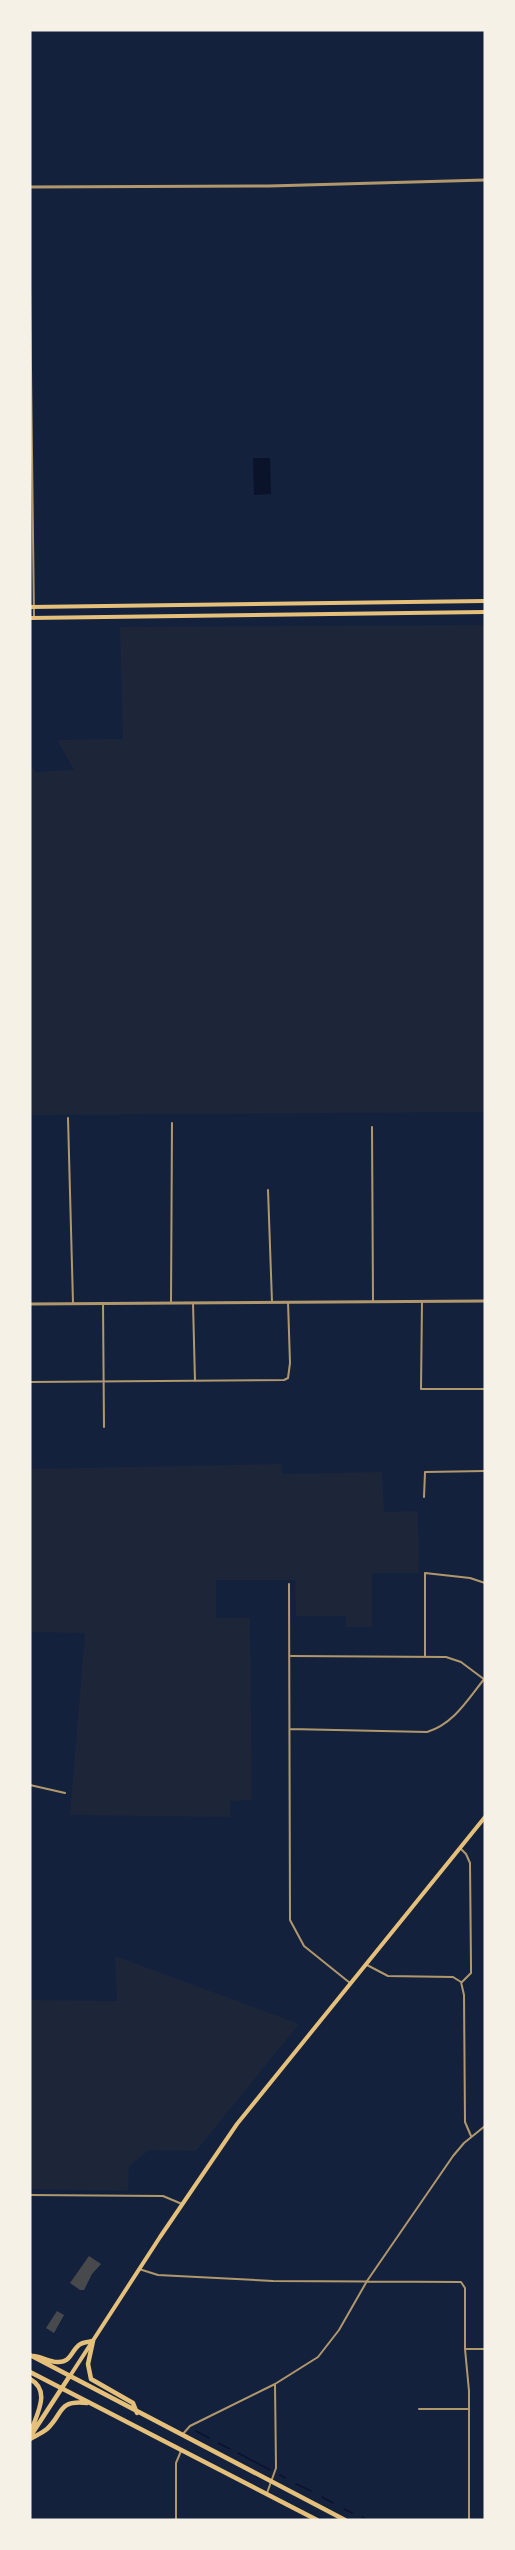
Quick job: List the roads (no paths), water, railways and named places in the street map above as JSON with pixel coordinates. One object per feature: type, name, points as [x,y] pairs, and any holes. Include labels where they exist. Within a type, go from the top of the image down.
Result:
[{"type":"highway","points":[[31,2356],[45,2357],[57,2362],[64,2361],[79,2345],[93,2340]]},
{"type":"highway","points":[[93,2340],[88,2364],[91,2379],[133,2403],[137,2413]]},
{"type":"highway","points":[[31,2356],[345,2520]]},
{"type":"highway","points":[[30,2372],[317,2520]]},
{"type":"highway","points":[[30,2437],[69,2377]]},
{"type":"highway","points":[[30,2379],[39,2385],[42,2396],[30,2437]]},
{"type":"highway","points":[[30,2437],[46,2429],[64,2405],[75,2402],[89,2403]]},
{"type":"main road","points":[[32,607],[485,600]]},
{"type":"main road","points":[[398,602],[398,613]]},
{"type":"main road","points":[[32,618],[485,612]]},
{"type":"main road","points":[[69,2377],[182,2205],[256,2099],[485,1817]]},
{"type":"street","points":[[30,188],[268,186],[485,180]]},
{"type":"street","points":[[30,287],[32,618]]},
{"type":"street","points":[[68,1118],[73,1303]]},
{"type":"street","points":[[171,1303],[172,1123]]},
{"type":"street","points":[[372,1127],[374,1302]]},
{"type":"street","points":[[268,1190],[272,1302]]},
{"type":"street","points":[[30,1304],[485,1300]]},
{"type":"street","points":[[422,1301],[421,1389],[485,1389]]},
{"type":"street","points":[[30,1382],[280,1381],[288,1378],[289,1373],[288,1302]]},
{"type":"street","points":[[103,1303],[104,1427]]},
{"type":"street","points":[[193,1303],[195,1382]]},
{"type":"street","points":[[424,1497],[425,1472],[485,1471]]},
{"type":"street","points":[[425,1657],[425,1573],[470,1578],[485,1583]]},
{"type":"street","points":[[289,1584],[290,1920],[304,1946],[350,1983]]},
{"type":"street","points":[[290,1729],[427,1732],[441,1728],[451,1720],[485,1679],[454,1658],[291,1656]]},
{"type":"street","points":[[30,1785],[65,1794]]},
{"type":"street","points":[[460,1848],[470,1863],[471,1966],[471,1973],[461,1982]]},
{"type":"street","points":[[365,1964],[388,1976],[453,1977],[461,1982],[464,1995],[465,2121],[471,2137]]},
{"type":"street","points":[[182,2436],[190,2426],[275,2384],[318,2357],[339,2330],[367,2282],[453,2156],[485,2126]]},
{"type":"street","points":[[30,2195],[164,2196],[182,2205]]},
{"type":"street","points":[[140,2269],[158,2275],[367,2282],[458,2281],[464,2284],[469,2409],[469,2520]]},
{"type":"street","points":[[465,2349],[485,2349]]},
{"type":"street","points":[[266,2495],[276,2468],[275,2384]]},
{"type":"street","points":[[419,2409],[469,2409]]},
{"type":"street","points":[[176,2520],[176,2463],[181,2451]]},
{"type":"waterway","points":[[196,2431],[209,2438]]},
{"type":"waterway","points":[[218,2443],[230,2449]]},
{"type":"waterway","points":[[238,2453],[270,2470]]},
{"type":"waterway","points":[[280,2475],[285,2478]]},
{"type":"waterway","points":[[296,2484],[311,2491]]},
{"type":"waterway","points":[[322,2497],[333,2503]]},
{"type":"waterway","points":[[344,2509],[352,2513]]},
{"type":"waterway","points":[[362,2517],[368,2520]]}]
